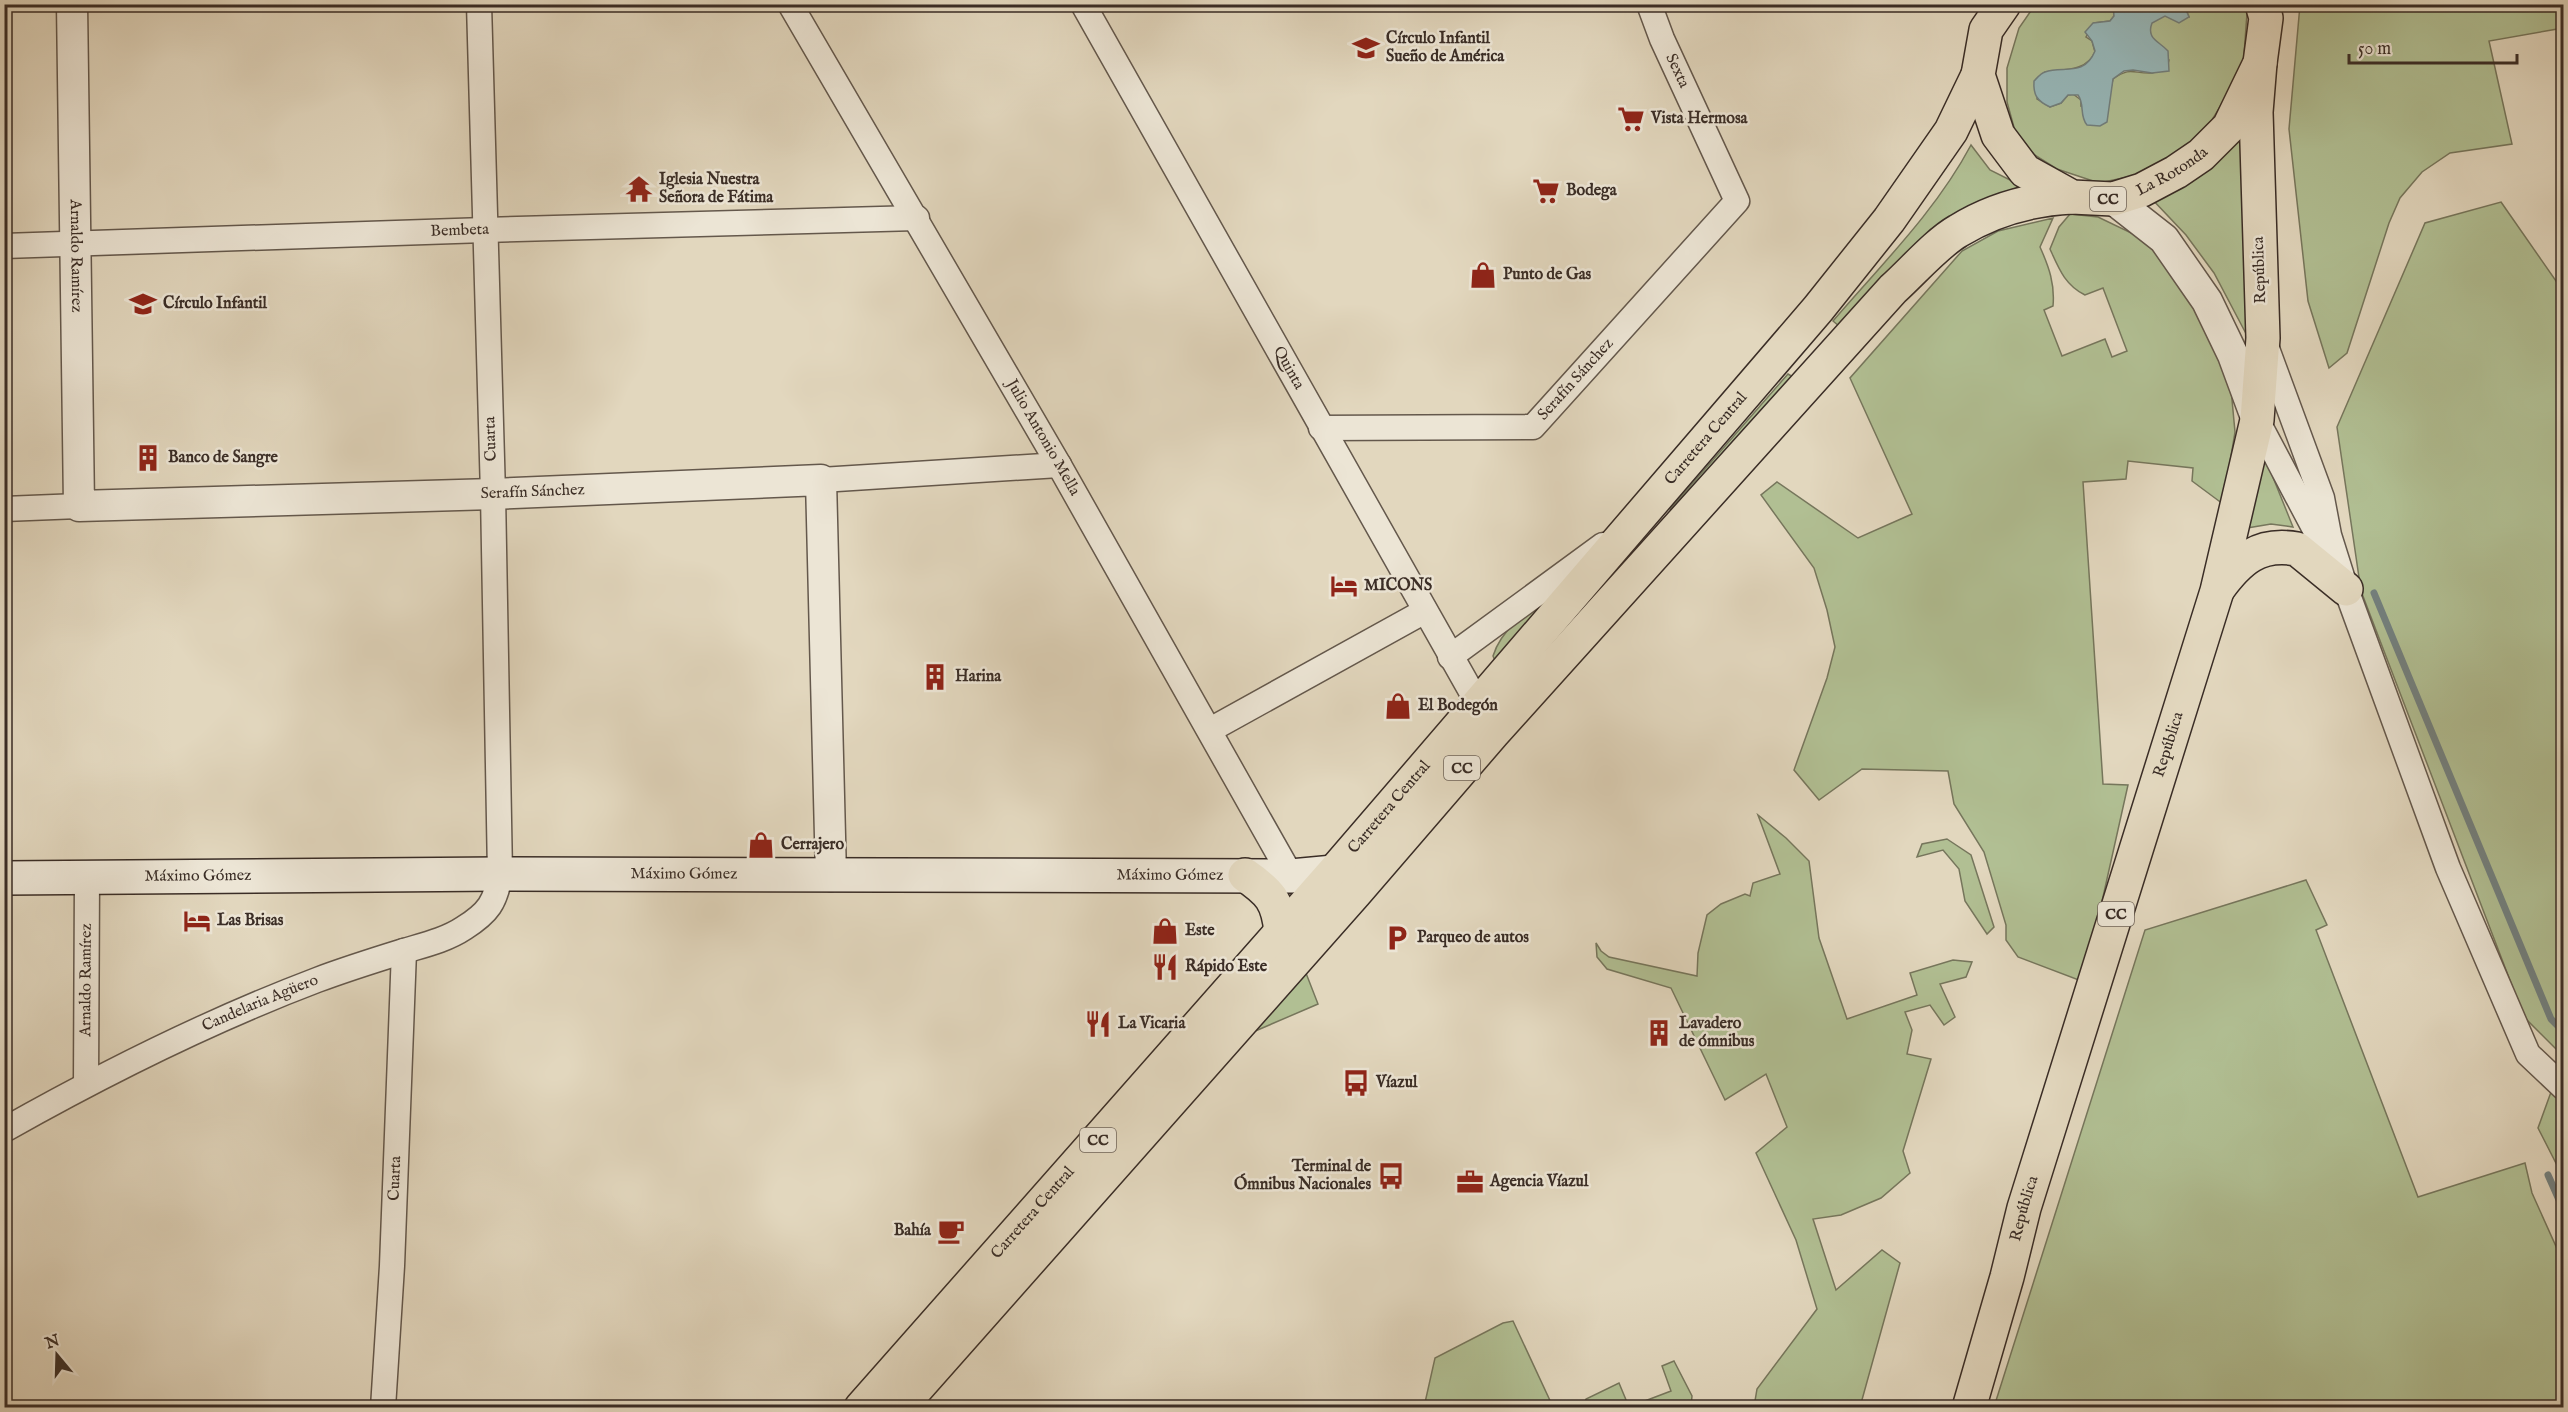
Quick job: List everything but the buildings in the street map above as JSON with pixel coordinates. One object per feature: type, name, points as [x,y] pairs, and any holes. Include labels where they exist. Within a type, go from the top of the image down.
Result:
[{"type":"main road","name":"La Rotonda","points":[[1994,13],[1978,75],[1998,135],[2025,171],[2072,197],[2113,199],[2142,190],[2176,172],[2201,155],[2229,128],[2260,63],[2266,9]]},
{"type":"main road","name":"República","points":[[1969,1407],[2013,1255],[2024,1208],[2217,591],[2257,420],[2263,338],[2256,112],[2260,63]]},
{"type":"main road","name":"Carretera Central","points":[[900,1407],[1345,882],[1479,704],[1818,309],[1889,220],[1951,131],[1978,75]]},
{"type":"main road","name":"Carretera Central","points":[[861,1407],[1281,932],[1345,882],[1493,733],[1893,289],[1957,231],[1996,212],[2044,198],[2072,197]]},
{"type":"main road","points":[[2217,591],[2233,568],[2245,558],[2273,548],[2297,549],[2346,589]]},
{"type":"main road","name":"Máximo Gómez","points":[[4,878],[500,874],[831,876],[1245,874],[1345,882]]},
{"type":"main road","points":[[1245,874],[1264,888],[1275,902],[1281,932]]},
{"type":"street","name":"Arnaldo Ramírez","points":[[72,4],[79,506]]},
{"type":"street","name":"Cuarta","points":[[479,4],[493,494],[500,874]]},
{"type":"street","name":"Julio Antonio Mella","points":[[790,4],[1059,465],[1291,876]]},
{"type":"street","name":"Quinta","points":[[1083,4],[1450,657],[1479,704],[1493,733]]},
{"type":"street","name":"Sexta","points":[[1649,4],[1662,39],[1737,201]]},
{"type":"street","points":[[2113,199],[2164,239],[2207,301],[2233,355],[2257,420],[2346,589]]},
{"type":"street","name":"Serafín Sánchez","points":[[1321,428],[1533,427],[1737,201]]},
{"type":"street","name":"Bembeta","points":[[4,246],[916,218]]},
{"type":"street","points":[[2263,338],[2322,498],[2329,535],[2346,589],[2448,868],[2528,1054],[2564,1088]]},
{"type":"street","name":"Serafín Sánchez","points":[[4,509],[493,494],[820,480],[1059,465]]},
{"type":"street","points":[[820,480],[831,876]]},
{"type":"street","points":[[1450,657],[1631,526]]},
{"type":"street","points":[[1210,730],[1425,610]]},
{"type":"street","name":"Candelaria Agüero","points":[[4,1130],[86,1084],[199,1030],[296,988],[436,942],[464,928],[497,896],[500,874]]},
{"type":"street","name":"Arnaldo Ramírez","points":[[86,1084],[87,877]]},
{"type":"street","name":"Cuarta","points":[[383,1407],[392,1266],[404,951]]},
{"type":"green space","points":[[2035,5],[2113,5],[2114,16],[2110,21],[2094,23],[2086,37],[2092,41],[2095,52],[2086,63],[2074,68],[2045,72],[2037,99],[2050,107],[2061,103],[2068,95],[2073,94],[2081,100],[2081,106],[2109,97],[2113,79],[2119,75],[2128,72],[2152,73],[2167,68],[2169,60],[2150,34],[2151,23],[2165,15],[2189,17],[2184,5],[2244,5],[2247,13],[2243,69],[2212,120],[2178,155],[2147,173],[2099,183],[2057,169],[2033,154],[2015,131],[2007,102],[2007,68],[2019,28]]},
{"type":"green space","points":[[2300,5],[2563,5],[2563,28],[2489,41],[2512,144],[2450,153],[2422,172],[2400,198],[2389,223],[2347,353],[2329,368],[2308,301],[2289,129]]},
{"type":"green space","points":[[2240,129],[2252,345],[2214,273],[2186,235],[2151,198]]},
{"type":"green space","points":[[1971,145],[1990,170],[2022,186],[1980,201],[1935,230],[1839,326],[1833,321],[1925,215]]},
{"type":"green space","points":[[2501,202],[2563,291],[2563,1056],[2524,1017],[2361,591],[2337,427],[2425,223]]},
{"type":"green space","points":[[2070,214],[2098,217],[2146,240],[2187,287],[2210,327],[2231,389],[2235,432],[2223,504],[2192,481],[2193,468],[2128,461],[2126,479],[2083,482],[2103,784],[2128,785],[2084,982],[2018,957],[2006,940],[2006,925],[1984,852],[1954,804],[1948,771],[1862,769],[1819,800],[1794,770],[1827,678],[1835,647],[1814,568],[1761,495],[1777,482],[1858,538],[1912,514],[1850,378],[1962,251],[1998,231],[2053,218],[2040,247],[2049,269],[2053,290],[2053,306],[2044,310],[2062,356],[2105,339],[2112,357],[2127,351],[2103,288],[2085,295],[2078,291],[2063,276],[2050,249],[2059,227]]},
{"type":"green space","points":[[1788,374],[1793,377],[1675,512],[1670,509]]},
{"type":"green space","points":[[2262,450],[2293,527],[2271,524],[2241,529]]},
{"type":"green space","points":[[1561,589],[1496,663],[1493,656],[1512,625]]},
{"type":"green space","points":[[1758,815],[1809,861],[1819,938],[1847,1019],[1917,995],[1910,973],[1953,960],[1972,962],[1966,977],[1940,984],[1955,1017],[1944,1025],[1930,1005],[1905,1012],[1912,1030],[1907,1054],[1931,1059],[1903,1151],[1910,1173],[1881,1198],[1841,1215],[1813,1219],[1836,1290],[1882,1250],[1900,1263],[1860,1407],[1754,1407],[1757,1389],[1817,1309],[1796,1240],[1756,1153],[1787,1127],[1766,1074],[1725,1100],[1671,988],[1607,969],[1597,957],[1596,943],[1609,957],[1697,976],[1698,953],[1707,915],[1721,904],[1745,894],[1750,896],[1753,883],[1780,874]]},
{"type":"green space","points":[[1947,839],[1971,855],[1994,927],[1987,934],[1965,901],[1959,869],[1943,850],[1917,857],[1922,844]]},
{"type":"green space","points":[[2306,880],[2327,925],[2316,930],[2418,1197],[2525,1163],[2532,1193],[2563,1262],[2563,1407],[1994,1407],[2145,930]]},
{"type":"green space","points":[[1304,968],[1318,1004],[1253,1032]]},
{"type":"green space","points":[[2551,1092],[2563,1103],[2563,1177],[2538,1128]]},
{"type":"green space","points":[[1513,1321],[1553,1407],[1424,1407],[1435,1358],[1503,1323]]},
{"type":"green space","points":[[1674,1361],[1692,1396],[1691,1407],[1629,1407],[1671,1391],[1662,1366]]},
{"type":"green space","points":[[1619,1383],[1629,1407],[1583,1407],[1586,1399]]},
{"type":"water","points":[[2113,5],[2184,5],[2189,17],[2179,23],[2165,16],[2152,23],[2152,36],[2168,51],[2169,71],[2152,73],[2124,71],[2113,79],[2107,122],[2100,126],[2087,125],[2083,118],[2078,95],[2068,95],[2061,103],[2050,107],[2037,97],[2034,81],[2045,72],[2079,68],[2085,65],[2095,51],[2092,41],[2085,32],[2093,23],[2110,21],[2114,16]]},
{"type":"waterway","points":[[2374,593],[2551,1019],[2564,1032]]},
{"type":"waterway","points":[[2548,1175],[2564,1211]]},
{"type":"place","name":"Círculo Infantil Sueño de América","points":[[1366,48]]},
{"type":"place","name":"Vista Hermosa","points":[[1631,119]]},
{"type":"place","name":"Iglesia Nuestra Señora de Fátima","points":[[639,189]]},
{"type":"place","name":"Bodega","points":[[1546,191]]},
{"type":"place","name":"Punto de Gas","points":[[1483,275]]},
{"type":"place","name":"Círculo Infantil","points":[[143,304]]},
{"type":"place","name":"Banco de Sangre","points":[[148,458]]},
{"type":"place","name":"MICONS","points":[[1344,586]]},
{"type":"place","name":"Harina","points":[[935,677]]},
{"type":"place","name":"El Bodegón","points":[[1398,706]]},
{"type":"place","name":"Cerrajero","points":[[761,845]]},
{"type":"place","name":"Las Brisas","points":[[197,921]]},
{"type":"place","name":"Este","points":[[1165,931]]},
{"type":"place","name":"Parqueo de autos","points":[[1397,938]]},
{"type":"place","name":"Rápido Este","points":[[1165,967]]},
{"type":"place","name":"La Vicaria","points":[[1098,1024]]},
{"type":"place","name":"Lavadero de ómnibus","points":[[1659,1033]]},
{"type":"place","name":"Víazul","points":[[1356,1083]]},
{"type":"place","name":"Terminal de Ómnibus Nacionales","points":[[1391,1176]]},
{"type":"place","name":"Agencia Víazul","points":[[1470,1182]]},
{"type":"place","name":"Bahía","points":[[951,1231]]}]
